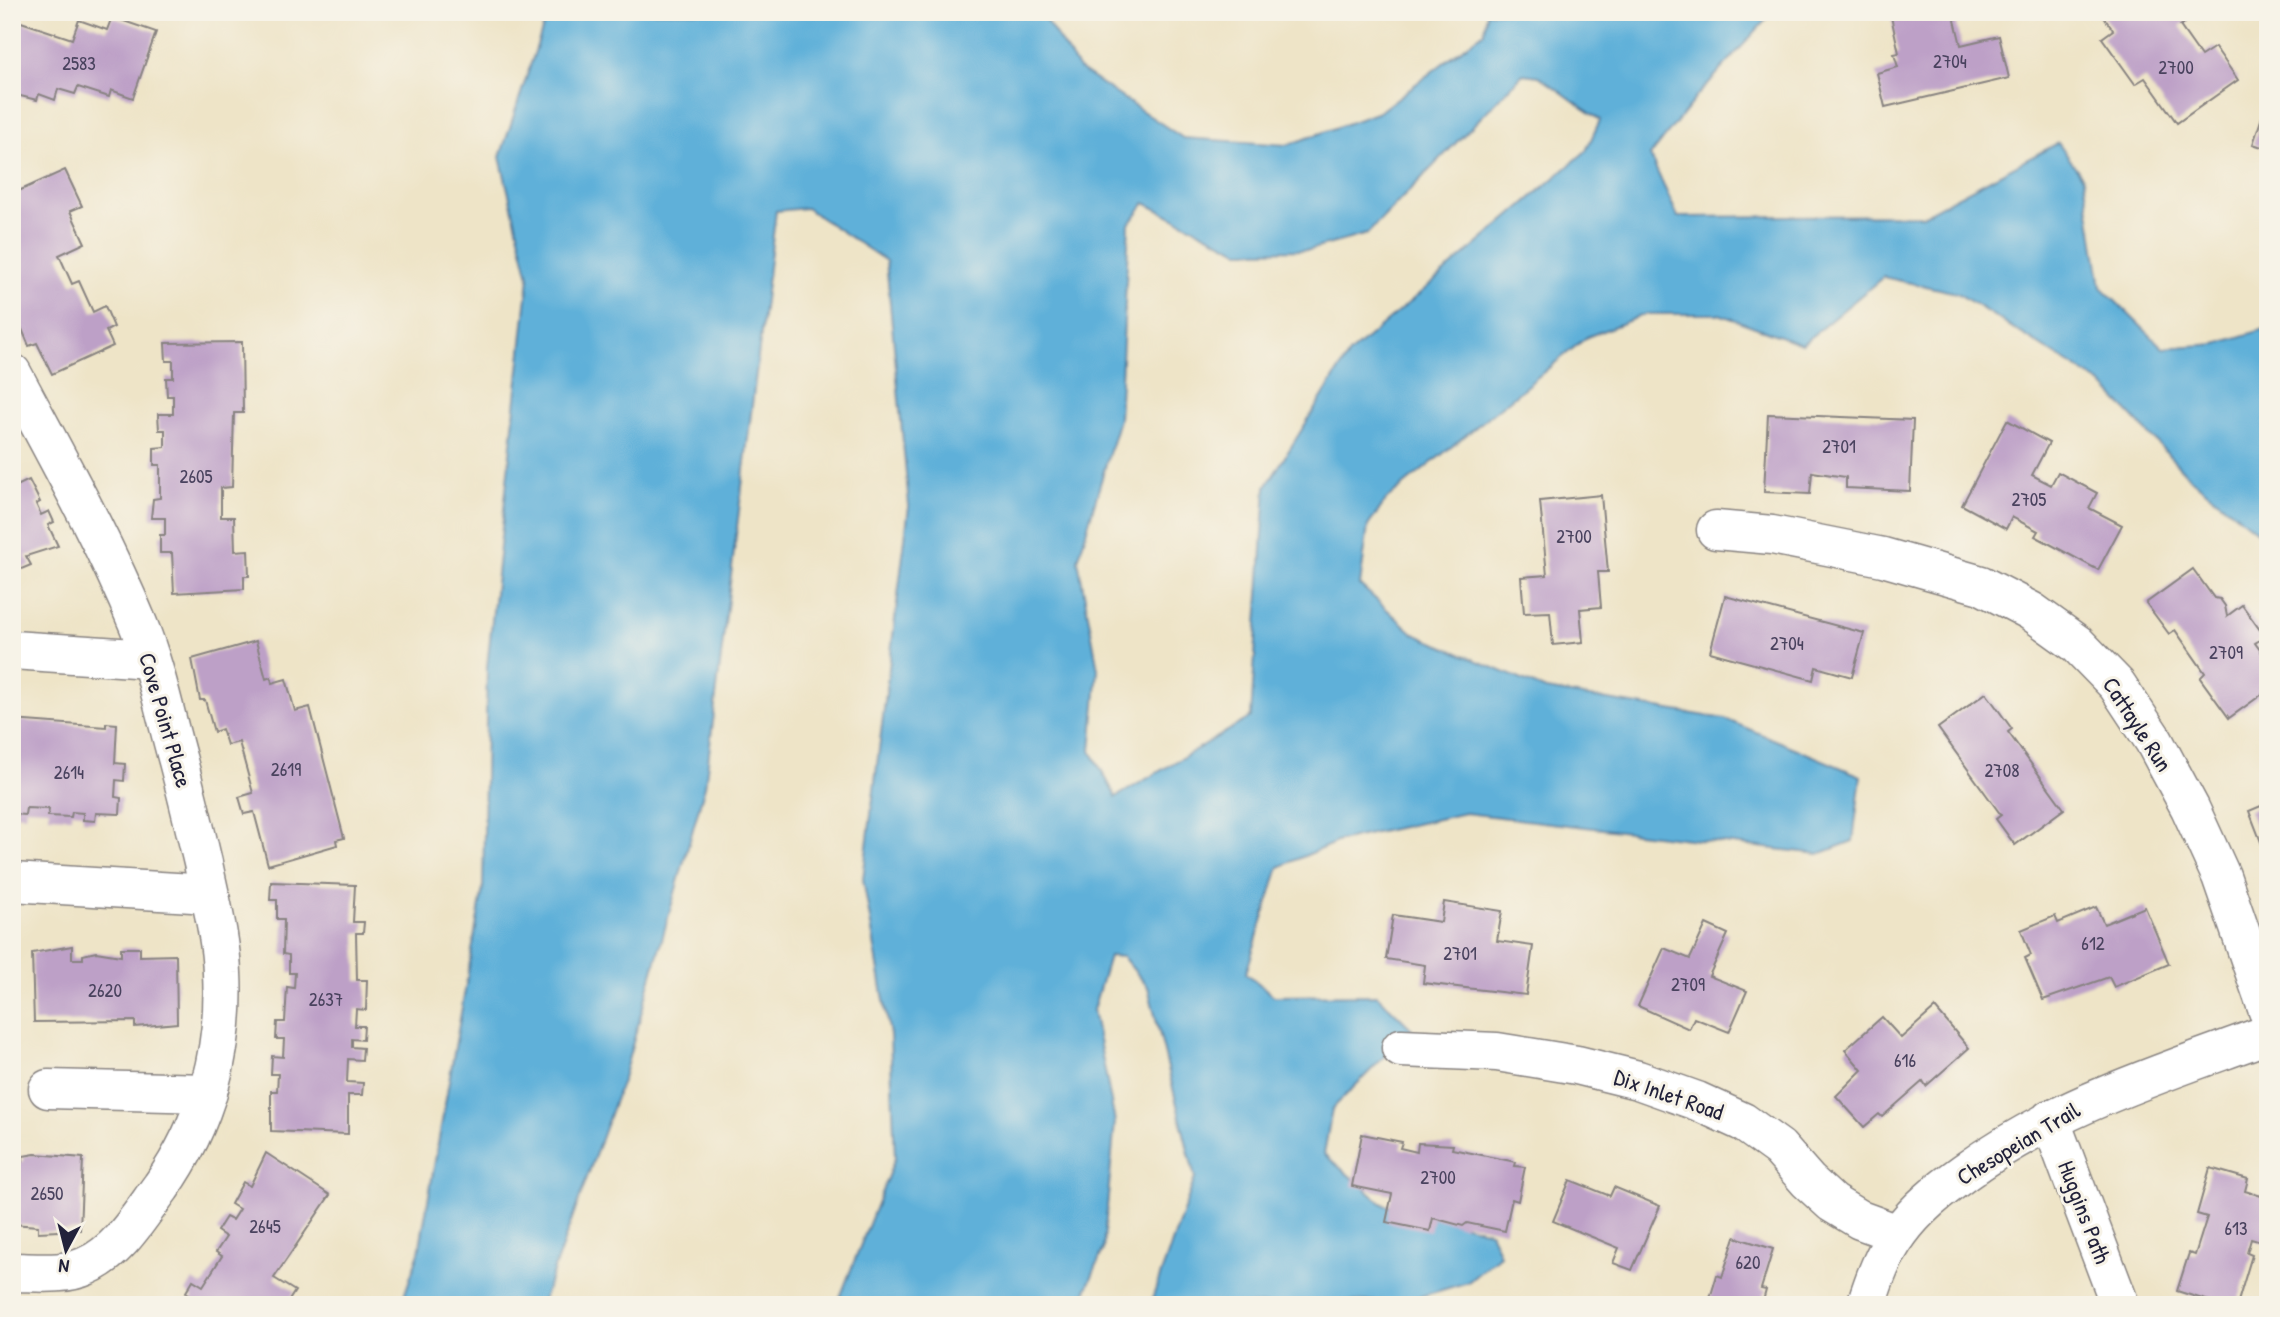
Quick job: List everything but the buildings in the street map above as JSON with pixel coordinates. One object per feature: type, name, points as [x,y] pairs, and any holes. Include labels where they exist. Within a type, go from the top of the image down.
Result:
[{"type":"street","name":"Cove Point Place","points":[[12,373],[90,521],[138,624],[186,790],[209,894],[222,971],[222,1024],[216,1066],[192,1136],[175,1168],[133,1225],[107,1254],[85,1267],[59,1272],[12,1272]]},
{"type":"street","name":"Cattayle Run","points":[[1716,530],[1772,535],[1883,557],[1981,586],[2031,611],[2077,644],[2117,685],[2154,741],[2190,808],[2221,876],[2268,1012]]},
{"type":"street","points":[[12,650],[150,659]]},
{"type":"street","points":[[12,882],[209,894]]},
{"type":"street","name":"Chesopeian Trail","points":[[1866,1305],[1878,1269],[1898,1234],[1928,1199],[1993,1152],[2049,1119],[2088,1101],[2268,1034]]},
{"type":"street","name":"Dix Inlet Road","points":[[1401,1048],[1497,1052],[1577,1065],[1638,1080],[1697,1101],[1743,1122],[1779,1148],[1832,1203],[1860,1220],[1898,1234]]},
{"type":"street","points":[[48,1089],[208,1093]]},
{"type":"street","name":"Huggins Path","points":[[2049,1119],[2120,1305]]},
{"type":"water","points":[[548,12],[1040,12],[1079,69],[1183,138],[1288,145],[1379,112],[1484,32],[1487,12],[1773,12],[1698,95],[1650,156],[1678,217],[1923,215],[2058,143],[2084,179],[2101,287],[2163,348],[2216,344],[2268,328],[2268,540],[2190,478],[2102,384],[1957,293],[1883,277],[1802,344],[1719,314],[1646,314],[1587,337],[1387,499],[1368,526],[1360,585],[1414,634],[1546,690],[1725,719],[1861,776],[1853,841],[1819,854],[1465,813],[1339,841],[1279,867],[1246,973],[1274,996],[1377,995],[1412,1029],[1332,1109],[1324,1154],[1384,1205],[1490,1231],[1500,1255],[1468,1282],[1405,1301],[1336,1302],[1330,1305],[1150,1305],[1195,1178],[1148,987],[1123,957],[1109,956],[1093,1010],[1115,1122],[1103,1250],[1080,1305],[837,1305],[895,1158],[890,1035],[863,879],[909,506],[886,261],[806,208],[776,211],[705,786],[623,1078],[541,1305],[401,1305],[419,1252],[483,888],[487,667],[529,277],[500,157]],"holes":[[[1523,74],[1539,76],[1600,120],[1586,151],[1349,354],[1266,487],[1251,717],[1116,797],[1091,751],[1098,669],[1078,560],[1119,419],[1129,224],[1145,203],[1239,251],[1309,250],[1367,234]]]}]
